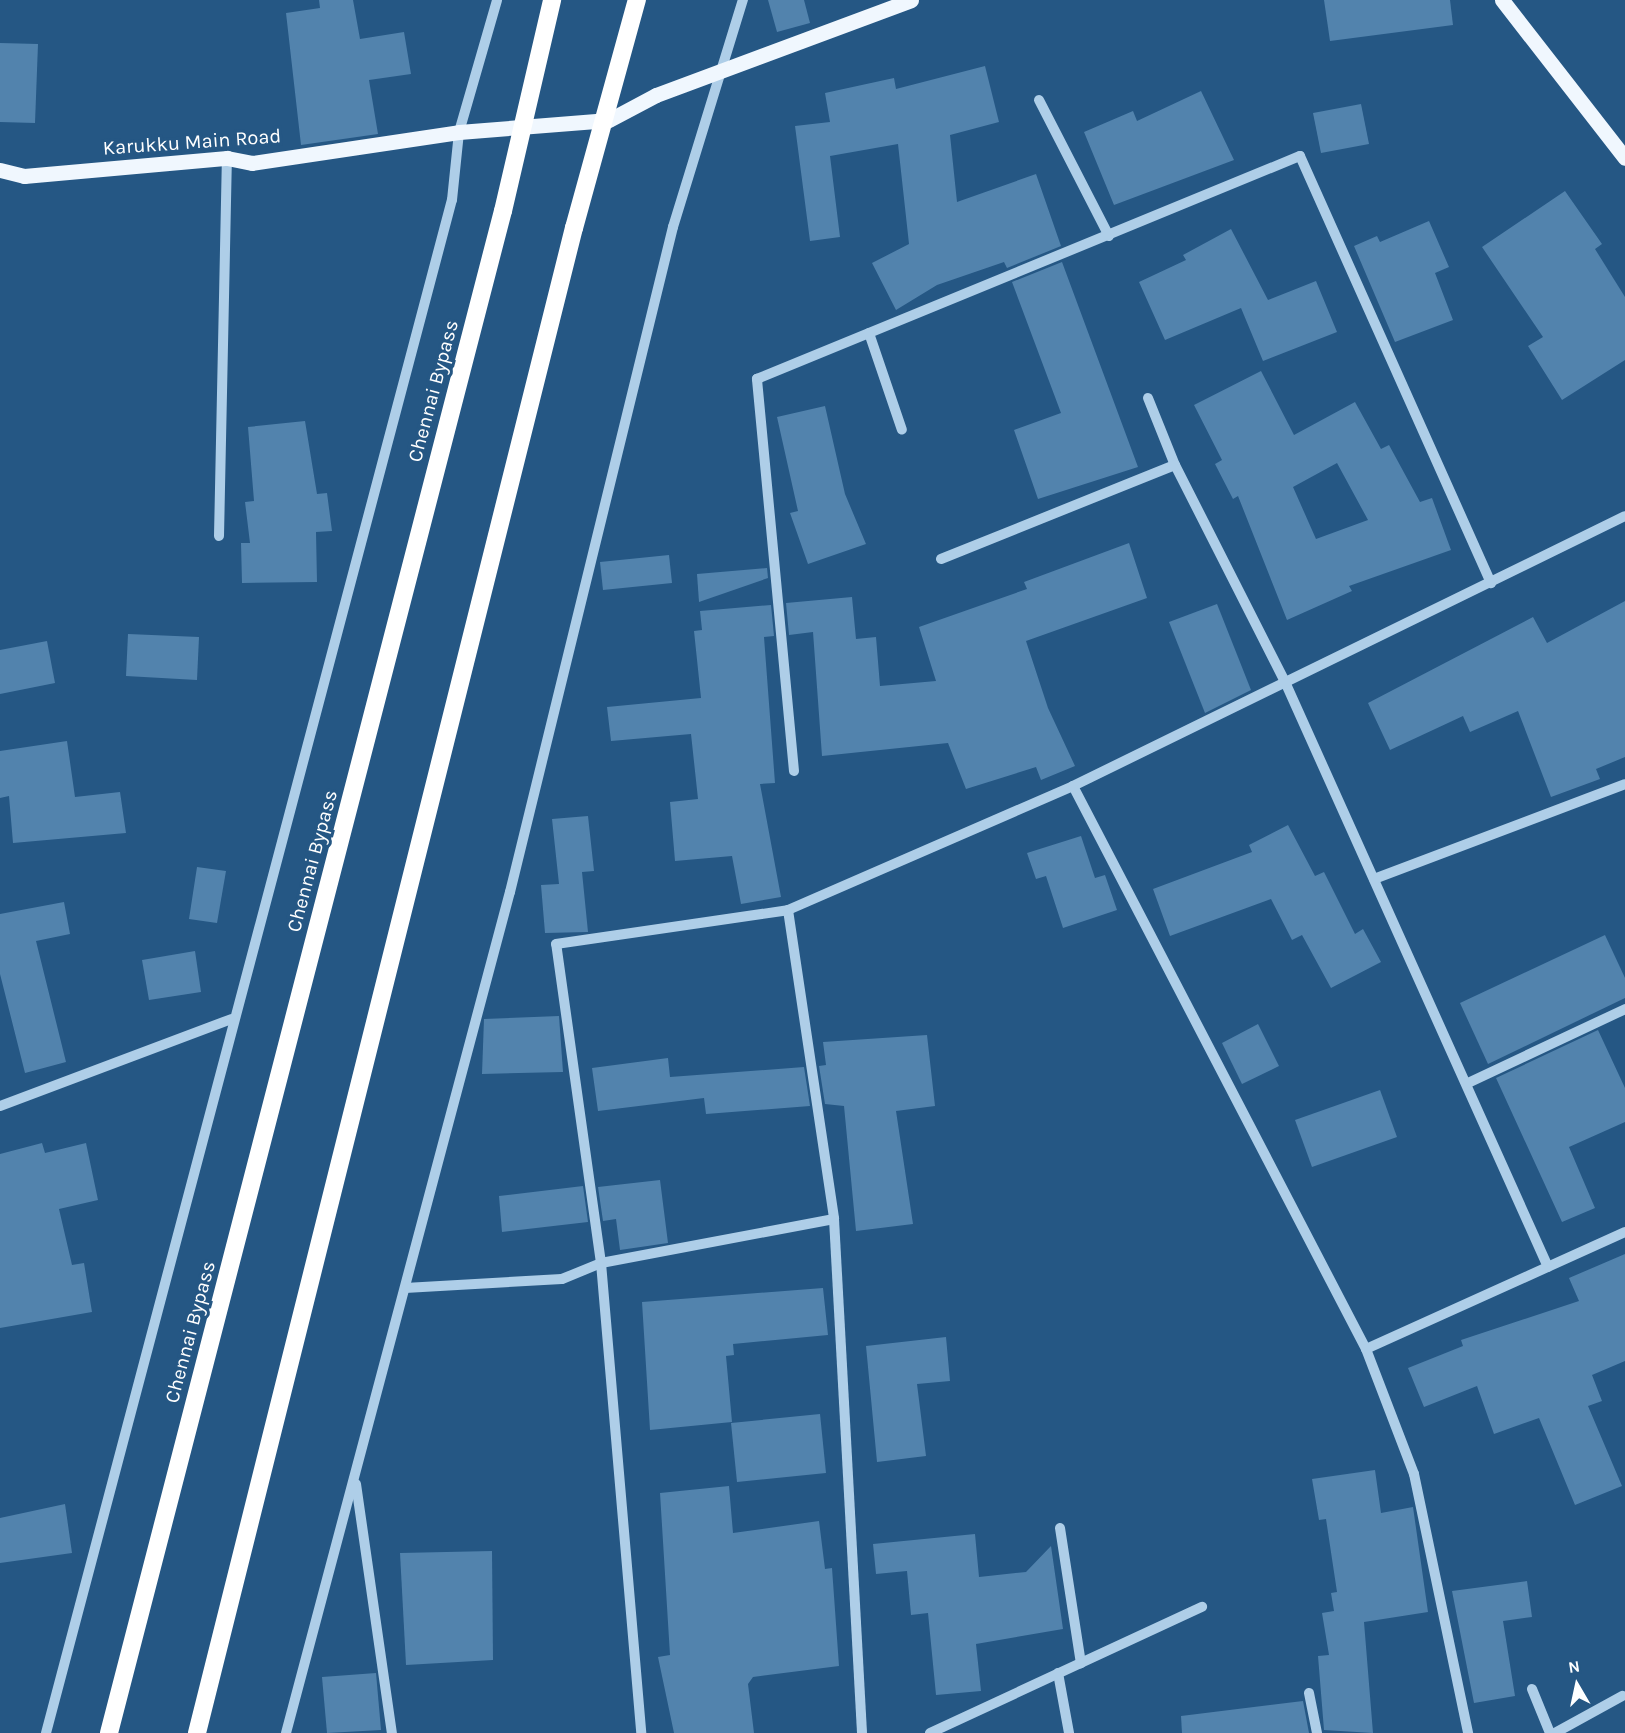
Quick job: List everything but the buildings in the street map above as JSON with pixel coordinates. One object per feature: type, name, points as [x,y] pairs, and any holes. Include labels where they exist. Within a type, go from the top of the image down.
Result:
[{"type":"highway","name":"Chennai Bypass","points":[[109,1733],[503,211],[552,0]]},
{"type":"highway","points":[[197,1733],[574,228],[637,0]]},
{"type":"main road","name":"Karukku Main Road","points":[[0,170],[24,176],[227,158],[252,163],[459,132],[609,120],[656,95],[911,0]]},
{"type":"main road","points":[[1502,0],[1625,158]]},
{"type":"street","points":[[46,1733],[231,1019],[452,200],[459,132],[497,0]]},
{"type":"street","points":[[286,1733],[510,892],[674,228],[743,0]]},
{"type":"street","points":[[1039,100],[1109,236]]},
{"type":"street","points":[[794,771],[758,379],[1300,156],[1491,583]]},
{"type":"street","points":[[219,536],[227,158]]},
{"type":"street","points":[[870,333],[902,430]]},
{"type":"street","points":[[1148,398],[1174,465],[1286,684],[1468,1083],[1548,1267]]},
{"type":"street","points":[[941,559],[1174,465]]},
{"type":"street","points":[[641,1733],[601,1263],[556,944],[788,909],[1073,786],[1286,684],[1625,516]]},
{"type":"street","points":[[1374,879],[1625,784]]},
{"type":"street","points":[[1073,786],[1366,1349],[1414,1474],[1468,1733]]},
{"type":"street","points":[[788,909],[834,1219],[862,1733]]},
{"type":"street","points":[[1468,1083],[1625,1009]]},
{"type":"street","points":[[0,1106],[231,1019]]},
{"type":"street","points":[[405,1288],[562,1279],[601,1263],[834,1219]]},
{"type":"street","points":[[1366,1349],[1625,1232]]},
{"type":"street","points":[[356,1477],[392,1733]]},
{"type":"street","points":[[1060,1528],[1081,1663]]},
{"type":"street","points":[[930,1733],[1202,1607]]},
{"type":"street","points":[[1058,1673],[1069,1733]]},
{"type":"street","points":[[1532,1689],[1550,1733]]},
{"type":"street","points":[[1309,1693],[1317,1733]]},
{"type":"street","points":[[1555,1733],[1622,1696]]}]
